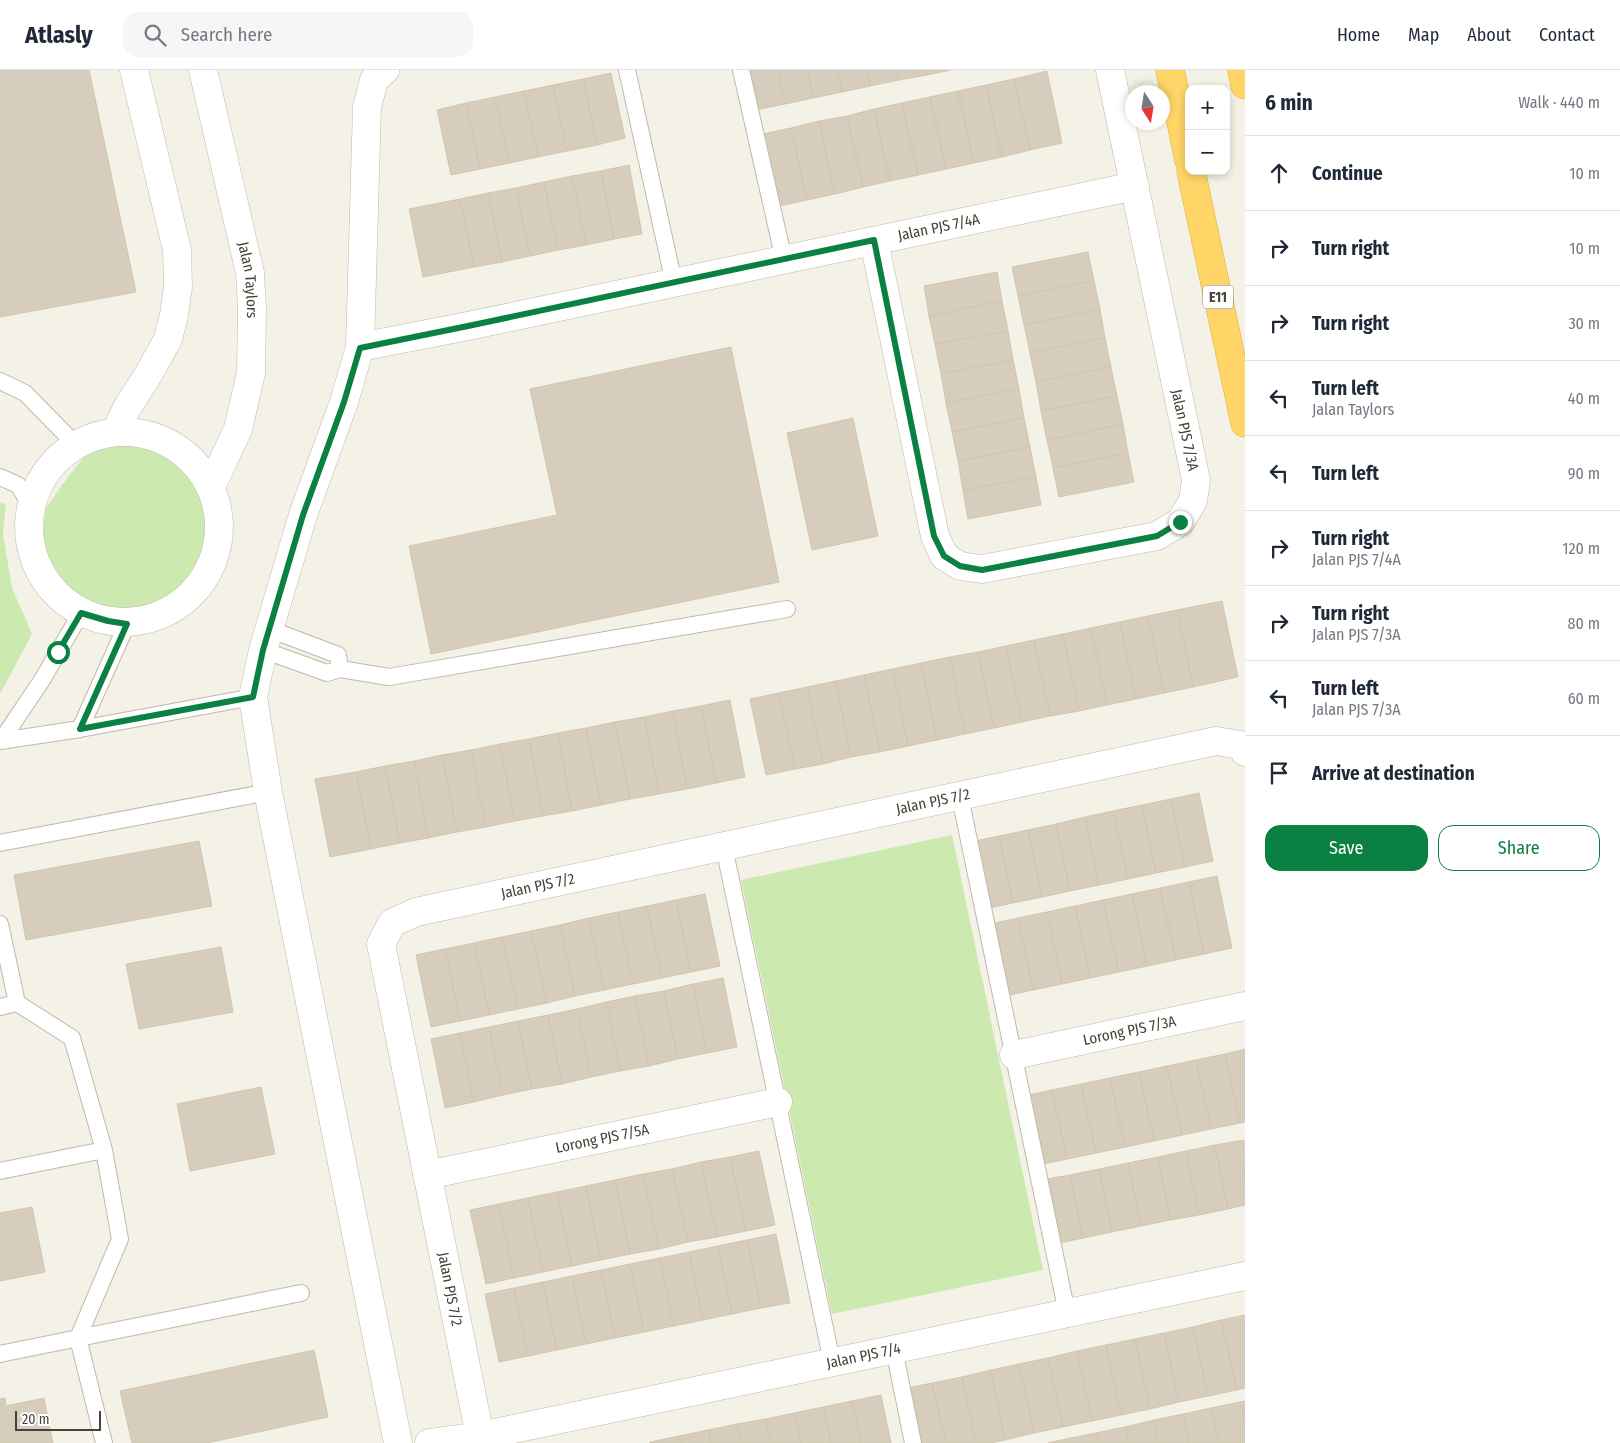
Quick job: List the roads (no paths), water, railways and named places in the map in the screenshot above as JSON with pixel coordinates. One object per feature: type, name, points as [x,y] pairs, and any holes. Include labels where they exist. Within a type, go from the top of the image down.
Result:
[{"type":"highway","points":[[1170,70],[1185,141]]},
{"type":"highway","points":[[1242,70],[1245,85]]},
{"type":"highway","name":"E11","points":[[1192,175],[1245,423]]},
{"type":"street","points":[[116,431],[127,408],[148,376],[168,339],[178,287],[177,250],[134,70]]},
{"type":"street","name":"Jalan Taylors","points":[[203,70],[250,273],[252,309],[251,373],[238,429],[211,486]]},
{"type":"street","points":[[385,70],[374,80],[367,106],[360,348],[344,402],[303,515],[266,639],[253,697],[268,792],[398,1443]]},
{"type":"street","name":"Jalan PJS 7/3A","points":[[874,240],[934,536],[944,556],[960,566],[982,570],[1157,536],[1180,522],[1193,501],[1196,480],[1110,70]]},
{"type":"street","name":"Jalan PJS 7/4A","points":[[360,348],[1135,186]]},
{"type":"street","points":[[116,431],[145,433],[173,444],[196,462],[211,486],[219,511],[220,536],[214,561],[201,583],[183,602],[161,614],[127,624],[108,621],[81,613],[54,594],[36,567],[28,536],[30,504],[46,469],[75,444],[116,431]]},
{"type":"street","name":"Jalan PJS 7/2","points":[[481,1439],[381,944],[392,923],[416,912],[1216,741],[1240,745],[1245,752]]},
{"type":"street","name":"Lorong PJS 7/3A","points":[[1014,1055],[1245,1006]]},
{"type":"street","name":"Lorong PJS 7/5A","points":[[427,1175],[778,1102]]},
{"type":"street","name":"Jalan PJS 7/4","points":[[481,1439],[832,1362],[1245,1276]]},
{"type":"street","points":[[428,1443],[481,1439]]},
{"type":"lane","points":[[627,70],[674,283]]},
{"type":"lane","points":[[741,70],[784,260]]},
{"type":"lane","points":[[0,381],[25,393],[75,444]]},
{"type":"lane","points":[[0,477],[18,485],[30,504]]},
{"type":"lane","points":[[266,639],[338,655],[340,669],[389,677],[787,609]]},
{"type":"lane","points":[[1,741],[42,680],[81,613]]},
{"type":"lane","points":[[80,729],[127,624]]},
{"type":"lane","points":[[1,741],[80,729],[253,697]]},
{"type":"lane","points":[[0,843],[268,792]]},
{"type":"lane","points":[[960,797],[1067,1313]]},
{"type":"lane","points":[[724,847],[832,1362]]},
{"type":"lane","points":[[0,924],[17,1003],[72,1038],[104,1150],[120,1240],[78,1338],[104,1443]]},
{"type":"lane","points":[[0,1007],[17,1003]]},
{"type":"lane","points":[[0,1171],[104,1150]]},
{"type":"lane","points":[[0,1354],[302,1293]]},
{"type":"lane","points":[[894,1349],[913,1443]]}]
